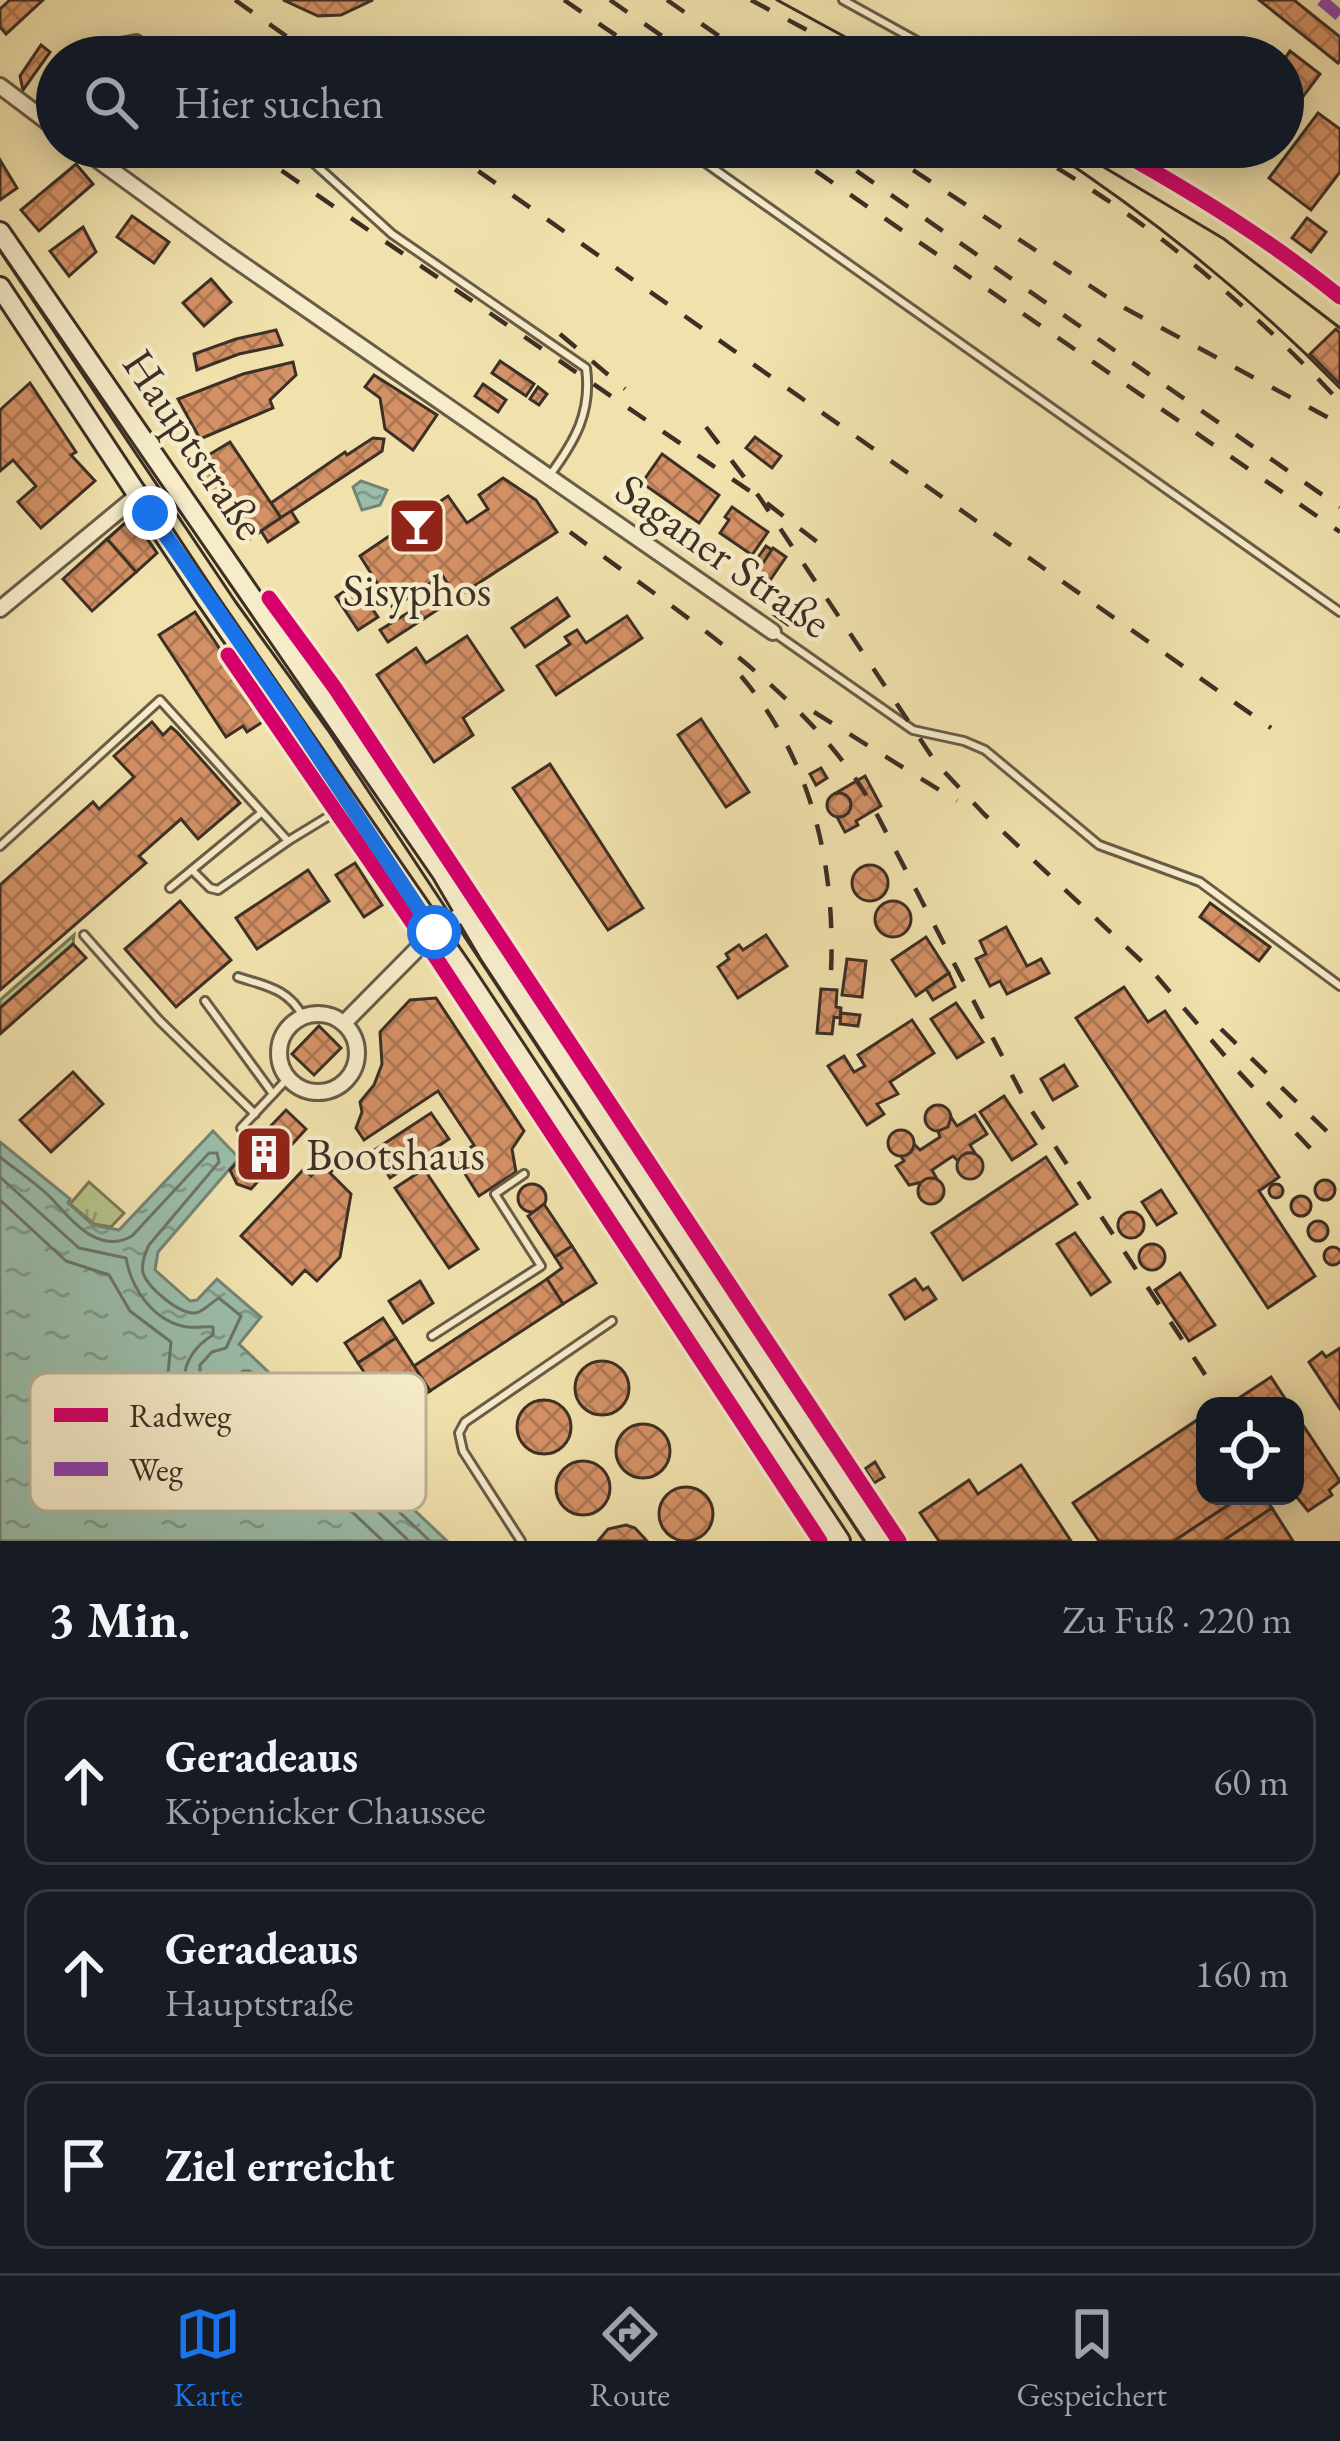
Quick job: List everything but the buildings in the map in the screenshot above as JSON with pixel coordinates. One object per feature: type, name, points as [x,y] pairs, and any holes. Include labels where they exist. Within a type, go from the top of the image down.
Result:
[{"type":"main road","name":"Hauptstraße","points":[[0,232],[465,912],[774,1412]]},
{"type":"main road","name":"Hauptstraße","points":[[0,287],[434,932],[774,1412]]},
{"type":"main road","points":[[138,495],[167,472]]},
{"type":"main road","points":[[774,1412],[840,1541]]},
{"type":"main road","points":[[774,1412],[878,1541]]},
{"type":"street","points":[[0,86],[36,113]]},
{"type":"street","name":"Saganer Straße","points":[[110,168],[773,632]]},
{"type":"street","points":[[0,609],[138,495]]},
{"type":"street","points":[[344,1023],[434,932],[465,912]]},
{"type":"street","points":[[325,1014],[344,1023],[357,1046],[346,1081],[322,1092],[310,1091],[288,1078],[281,1068],[280,1044],[292,1023],[325,1014]]},
{"type":"lane","points":[[842,0],[908,36]]},
{"type":"lane","points":[[319,168],[392,234],[586,368],[580,432],[549,477]]},
{"type":"lane","points":[[713,168],[1340,612]]},
{"type":"lane","points":[[1146,168],[1271,244],[1340,297]]},
{"type":"lane","name":"Saganer Straße","points":[[773,632],[913,730],[964,740],[985,750],[1099,845],[1200,882],[1340,986]]},
{"type":"lane","points":[[0,846],[160,700],[288,841]]},
{"type":"lane","points":[[170,887],[261,813]]},
{"type":"lane","points":[[192,870],[218,890],[329,815]]},
{"type":"lane","points":[[84,935],[159,1020],[255,1114]]},
{"type":"lane","points":[[238,977],[284,992],[295,1000],[303,1017]]},
{"type":"lane","points":[[205,1001],[273,1094]]},
{"type":"lane","points":[[241,1128],[288,1078]]},
{"type":"lane","points":[[432,1336],[542,1266],[495,1194],[524,1174]]},
{"type":"lane","points":[[521,1541],[463,1451],[459,1433],[465,1422],[612,1321]]},
{"type":"green space","points":[[74,935],[73,944],[0,1008],[0,1000]]},
{"type":"green space","points":[[89,1182],[124,1213],[111,1227],[94,1224],[70,1204]]},
{"type":"water","points":[[361,481],[387,490],[380,505],[362,510],[353,487]]},
{"type":"water","points":[[213,1131],[239,1158],[158,1252],[155,1270],[190,1301],[197,1300],[217,1279],[261,1317],[239,1344],[270,1373],[30,1373],[30,1511],[415,1511],[447,1541],[0,1541],[0,1142],[70,1199],[68,1203],[93,1225],[119,1230]]},
{"type":"tram line","points":[[777,0],[843,36]]},
{"type":"tram line","points":[[1075,168],[1199,260],[1340,388]]},
{"type":"tram line","points":[[1105,168],[1224,239],[1340,328]]},
{"type":"tram line","points":[[0,251],[235,601],[328,730],[864,1541]]},
{"type":"railway","points":[[235,0],[286,36]]},
{"type":"railway","points":[[564,0],[617,36]]},
{"type":"railway","points":[[610,0],[662,36]]},
{"type":"railway","points":[[667,0],[719,36]]},
{"type":"railway","points":[[751,0],[818,36]]},
{"type":"railway","points":[[278,168],[760,498],[829,551]]},
{"type":"railway","points":[[474,168],[1271,728]]},
{"type":"railway","points":[[811,168],[1340,532]]},
{"type":"railway","points":[[852,168],[1340,507]]},
{"type":"railway","points":[[910,168],[1119,305],[1340,424]]},
{"type":"railway","points":[[1057,168],[1150,230],[1230,295],[1340,402]]},
{"type":"railway","points":[[560,334],[625,389]]},
{"type":"railway","points":[[706,427],[760,498],[936,763],[1152,971],[1324,1163]]},
{"type":"railway","points":[[570,532],[736,655],[812,725],[845,764],[872,805],[1026,1102],[1206,1376]]},
{"type":"railway","points":[[741,676],[788,747],[817,824],[830,905],[830,990]]},
{"type":"railway","points":[[814,712],[957,801]]},
{"type":"railway","points":[[1221,1029],[1340,1144]]},
{"type":"marked path","points":[[1321,0],[1340,16]]},
{"type":"cycle path","points":[[1148,168],[1286,255],[1340,297]]},
{"type":"cycle path","points":[[269,598],[335,688],[899,1541]]},
{"type":"cycle path","points":[[228,655],[425,941],[820,1541]]},
{"type":"place","name":"Sisyphos","points":[[417,526]]},
{"type":"place","name":"Bootshaus","points":[[264,1154]]},
{"type":"route","points":[[150,513],[434,932]]}]
